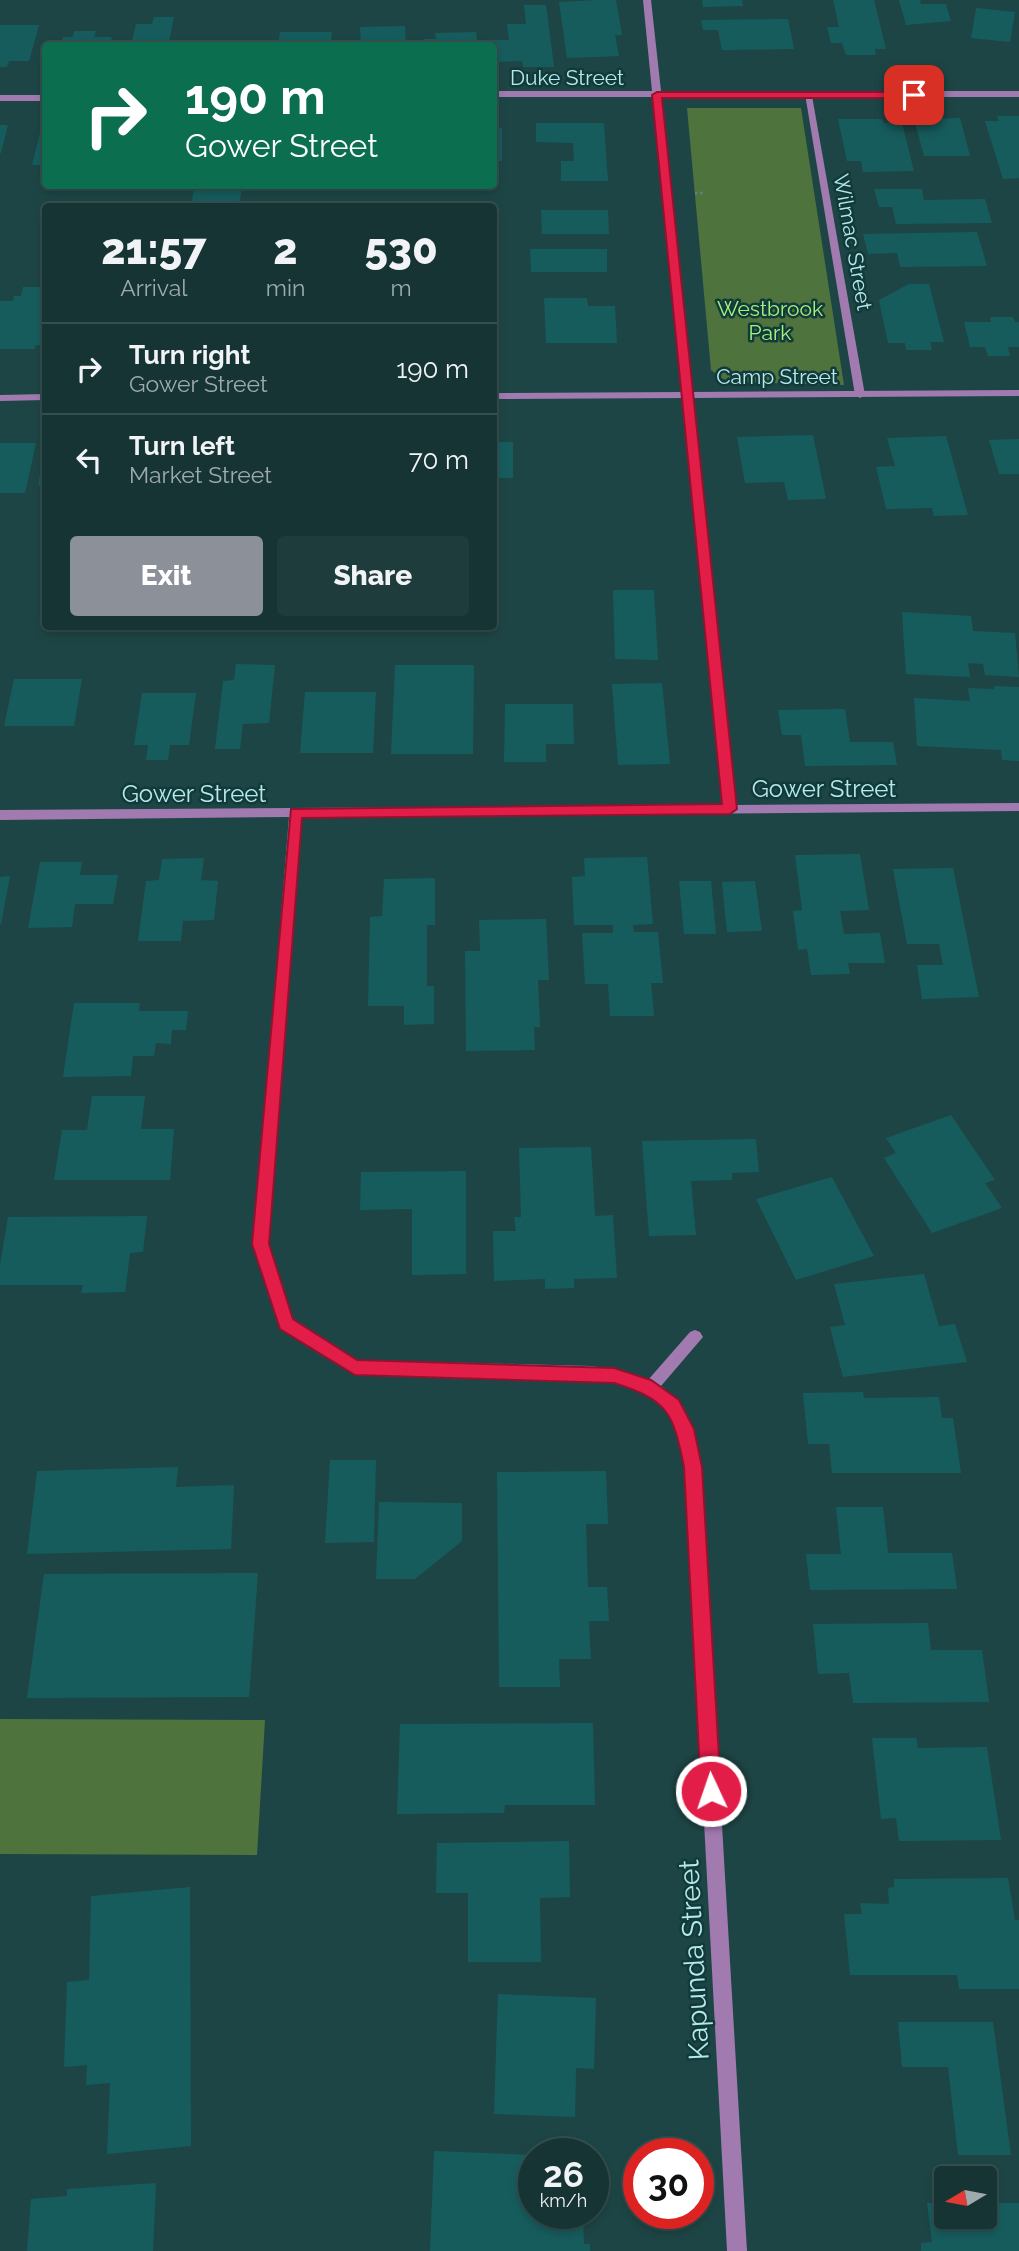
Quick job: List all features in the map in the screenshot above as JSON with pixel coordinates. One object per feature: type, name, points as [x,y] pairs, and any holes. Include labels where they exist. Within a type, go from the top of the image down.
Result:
[{"type":"street","points":[[648,0],[730,809]]},
{"type":"street","name":"Duke Street","points":[[497,94],[1019,94]]},
{"type":"street","name":"Wilmac Street","points":[[808,96],[860,395]]},
{"type":"street","points":[[0,98],[42,98]]},
{"type":"street","name":"Camp Street","points":[[497,396],[1019,393]]},
{"type":"street","points":[[0,398],[42,397]]},
{"type":"street","name":"Gower Street","points":[[0,815],[1019,807]]},
{"type":"street","name":"Kapunda Street","points":[[296,813],[261,1244],[286,1324],[355,1367],[592,1373],[621,1377],[651,1387],[663,1396],[681,1417],[693,1467],[737,2251]]},
{"type":"street","points":[[651,1387],[695,1337]]},
{"type":"green space","name":"Westbrook Park","points":[[687,108],[801,108],[844,385],[733,382],[721,378],[711,370]]},
{"type":"green space","points":[[0,1719],[265,1720],[257,1855],[0,1854]]},
{"type":"building","points":[[616,0],[622,35],[615,35],[619,56],[567,58],[559,2]]},
{"type":"building","points":[[702,0],[742,0],[743,6],[703,7]]},
{"type":"building","points":[[833,0],[874,0],[886,49],[875,49],[876,55],[846,55],[842,43],[831,43],[827,27],[839,27]]},
{"type":"building","points":[[899,0],[920,0],[921,4],[946,4],[951,21],[906,25]]},
{"type":"building","points":[[524,5],[546,5],[554,67],[523,67],[522,61],[497,62],[497,42],[487,40],[509,40],[507,24],[526,24]]},
{"type":"building","points":[[976,8],[1015,12],[1010,42],[971,38]]},
{"type":"building","points":[[154,17],[174,17],[169,42],[132,42],[136,24],[152,24]]},
{"type":"building","points":[[788,19],[794,49],[722,50],[718,30],[703,30],[701,20]]},
{"type":"building","points":[[0,25],[39,25],[29,61],[9,61],[7,67],[0,67]]},
{"type":"building","points":[[405,26],[406,42],[361,42],[360,27]]},
{"type":"building","points":[[74,31],[96,31],[94,37],[112,37],[111,42],[62,42],[63,37],[73,37]]},
{"type":"building","points":[[280,32],[332,32],[331,42],[279,42]]},
{"type":"building","points":[[476,32],[477,42],[424,42],[424,39],[436,39],[435,33]]},
{"type":"building","points":[[233,40],[258,40],[258,42]]},
{"type":"building","points":[[997,116],[1019,116],[1019,178],[1003,179],[985,121],[999,121]]},
{"type":"building","points":[[960,118],[970,156],[924,156],[914,119]]},
{"type":"building","points":[[838,119],[882,119],[884,123],[902,123],[914,171],[863,172],[861,161],[847,161]]},
{"type":"building","points":[[536,123],[604,123],[608,181],[561,181],[561,161],[574,161],[573,143],[536,142]]},
{"type":"building","points":[[0,125],[8,125],[1,153],[0,153]]},
{"type":"building","points":[[497,128],[502,128],[502,161],[497,161]]},
{"type":"building","points":[[41,129],[42,129],[42,165],[32,165]]},
{"type":"building","points":[[194,189],[242,189],[239,203],[192,201]]},
{"type":"building","points":[[874,189],[922,189],[924,200],[985,199],[992,223],[896,224],[892,207],[879,207]]},
{"type":"building","points":[[541,210],[608,210],[609,234],[542,234]]},
{"type":"building","points":[[977,232],[987,266],[900,267],[897,253],[868,254],[863,234]]},
{"type":"building","points":[[530,249],[607,249],[607,272],[531,272]]},
{"type":"building","points":[[909,284],[929,284],[944,342],[930,342],[932,350],[906,350],[905,343],[888,343],[879,300]]},
{"type":"building","points":[[23,287],[42,287],[42,345],[36,345],[35,349],[0,349],[0,301],[13,301],[14,296],[21,296]]},
{"type":"building","points":[[544,298],[587,298],[588,306],[615,306],[617,343],[546,343]]},
{"type":"building","points":[[990,317],[1013,317],[1015,322],[1019,322],[1019,347],[1008,347],[1010,356],[988,356],[985,347],[970,347],[964,322],[991,322]]},
{"type":"building","points":[[813,435],[826,499],[788,500],[784,482],[745,483],[737,437]]},
{"type":"building","points":[[946,436],[968,515],[934,516],[932,508],[886,509],[876,467],[895,466],[887,438]]},
{"type":"building","points":[[1019,439],[1019,474],[999,474],[989,440]]},
{"type":"building","points":[[497,442],[513,442],[513,478],[497,478]]},
{"type":"building","points":[[0,443],[36,443],[25,493],[0,493]]},
{"type":"building","points":[[42,464],[42,485],[38,485]]},
{"type":"building","points":[[613,590],[654,590],[658,660],[615,659]]},
{"type":"building","points":[[902,612],[971,616],[973,631],[1015,633],[1019,677],[985,675],[983,664],[968,663],[970,677],[906,674]]},
{"type":"building","points":[[236,664],[275,665],[269,723],[243,724],[240,749],[215,749],[223,681],[234,680]]},
{"type":"building","points":[[395,665],[474,665],[473,754],[391,754]]},
{"type":"building","points":[[14,679],[82,679],[74,726],[4,726]]},
{"type":"building","points":[[662,683],[670,764],[618,765],[612,684]]},
{"type":"building","points":[[994,686],[1019,687],[1019,761],[1002,760],[1001,750],[917,746],[914,698],[970,701],[968,688],[994,689]]},
{"type":"building","points":[[305,692],[376,692],[373,753],[300,753]]},
{"type":"building","points":[[142,693],[196,693],[189,745],[170,745],[168,760],[146,760],[148,745],[134,745]]},
{"type":"building","points":[[505,704],[573,704],[574,744],[546,744],[546,762],[504,762]]},
{"type":"building","points":[[845,709],[850,742],[893,742],[897,765],[805,766],[801,735],[782,735],[778,710]]},
{"type":"building","points":[[860,854],[869,910],[840,911],[844,934],[880,933],[885,963],[848,963],[850,974],[811,975],[807,949],[798,950],[793,911],[802,910],[795,855]]},
{"type":"building","points":[[647,857],[653,924],[633,925],[634,932],[658,932],[663,983],[651,983],[654,1016],[610,1016],[608,984],[585,984],[582,933],[613,933],[613,925],[574,925],[572,877],[585,876],[584,858]]},
{"type":"building","points":[[204,858],[201,880],[218,881],[214,920],[183,921],[181,941],[138,941],[146,881],[159,880],[162,859]]},
{"type":"building","points":[[40,862],[82,862],[80,875],[118,875],[113,904],[75,904],[72,927],[28,928]]},
{"type":"building","points":[[953,868],[979,997],[922,999],[917,965],[943,965],[939,944],[907,944],[893,869]]},
{"type":"building","points":[[10,876],[1,924],[0,924],[0,877]]},
{"type":"building","points":[[435,878],[435,925],[427,925],[427,986],[434,986],[434,1024],[404,1025],[404,1006],[368,1006],[370,917],[382,916],[384,879]]},
{"type":"building","points":[[679,881],[711,881],[716,934],[684,934]]},
{"type":"building","points":[[755,881],[762,931],[727,932],[722,882]]},
{"type":"building","points":[[546,919],[549,980],[538,980],[540,1027],[534,1027],[535,1050],[466,1051],[465,951],[480,951],[479,920]]},
{"type":"building","points":[[74,1003],[140,1003],[139,1011],[188,1011],[186,1030],[172,1030],[171,1044],[156,1043],[154,1056],[133,1056],[131,1076],[63,1077]]},
{"type":"building","points":[[92,1096],[145,1096],[141,1129],[174,1129],[170,1180],[54,1180],[62,1130],[87,1130]]},
{"type":"building","points":[[951,1115],[995,1180],[985,1183],[1002,1208],[932,1233],[884,1158],[896,1153],[886,1138]]},
{"type":"building","points":[[756,1139],[759,1172],[732,1173],[732,1180],[691,1181],[696,1235],[649,1236],[642,1141]]},
{"type":"building","points":[[591,1147],[595,1216],[613,1215],[617,1278],[574,1279],[574,1288],[545,1289],[545,1279],[494,1281],[493,1231],[516,1231],[514,1217],[521,1217],[519,1148]]},
{"type":"building","points":[[466,1171],[466,1274],[412,1275],[412,1209],[360,1210],[361,1172]]},
{"type":"building","points":[[832,1177],[874,1256],[796,1280],[756,1199]]},
{"type":"building","points":[[147,1216],[143,1252],[130,1253],[125,1292],[81,1293],[83,1285],[0,1285],[0,1265],[8,1217]]},
{"type":"building","points":[[924,1274],[939,1326],[955,1324],[967,1362],[843,1377],[830,1327],[845,1325],[834,1284]]},
{"type":"building","points":[[863,1392],[864,1398],[939,1397],[942,1418],[953,1418],[961,1473],[832,1473],[829,1444],[808,1444],[803,1393]]},
{"type":"building","points":[[330,1460],[376,1460],[374,1542],[325,1543]]},
{"type":"building","points":[[178,1467],[176,1487],[234,1485],[231,1549],[27,1554],[37,1471]]},
{"type":"building","points":[[606,1471],[608,1524],[586,1524],[588,1587],[607,1587],[609,1621],[589,1621],[591,1659],[559,1659],[560,1687],[499,1687],[497,1472]]},
{"type":"building","points":[[379,1502],[462,1503],[462,1541],[415,1579],[376,1579]]},
{"type":"building","points":[[836,1507],[883,1507],[888,1553],[952,1553],[957,1589],[810,1590],[806,1554],[841,1554]]},
{"type":"building","points":[[258,1573],[249,1697],[27,1698],[44,1574]]},
{"type":"building","points":[[928,1623],[931,1650],[982,1650],[989,1702],[853,1703],[849,1673],[818,1674],[813,1624]]},
{"type":"building","points":[[593,1723],[595,1805],[505,1805],[504,1813],[397,1814],[400,1724]]},
{"type":"building","points":[[872,1738],[916,1738],[918,1748],[987,1747],[1001,1840],[899,1841],[896,1818],[881,1819]]},
{"type":"building","points":[[569,1841],[570,1897],[540,1898],[541,1962],[468,1962],[468,1893],[436,1893],[437,1843]]},
{"type":"building","points":[[1008,1878],[1015,1920],[1019,1920],[1019,1989],[959,1989],[957,1975],[850,1975],[844,1914],[862,1914],[860,1903],[889,1904],[888,1888],[894,1887],[894,1879]]},
{"type":"building","points":[[190,1887],[191,2146],[107,2154],[110,2083],[86,2085],[87,2065],[64,2067],[67,1982],[89,1980],[91,1896]]},
{"type":"building","points":[[498,1994],[596,1998],[594,2069],[576,2068],[575,2117],[494,2114]]},
{"type":"building","points":[[898,2022],[993,2022],[1011,2155],[958,2155],[948,2067],[902,2067]]},
{"type":"building","points":[[434,2151],[518,2154],[518,2229],[584,2229],[584,2244],[590,2244],[590,2251],[430,2251]]},
{"type":"building","points":[[156,2183],[153,2251],[27,2251],[31,2199],[67,2196],[67,2189]]},
{"type":"building","points":[[927,2203],[934,2203],[934,2230],[998,2230],[998,2203],[1019,2203],[1019,2251],[921,2251],[921,2243],[932,2242]]},
{"type":"route","points":[[711,1791],[693,1467],[686,1429],[673,1406],[651,1387],[640,1382],[592,1373],[355,1367],[286,1324],[261,1244],[296,813],[730,809],[657,95],[914,95]]}]
